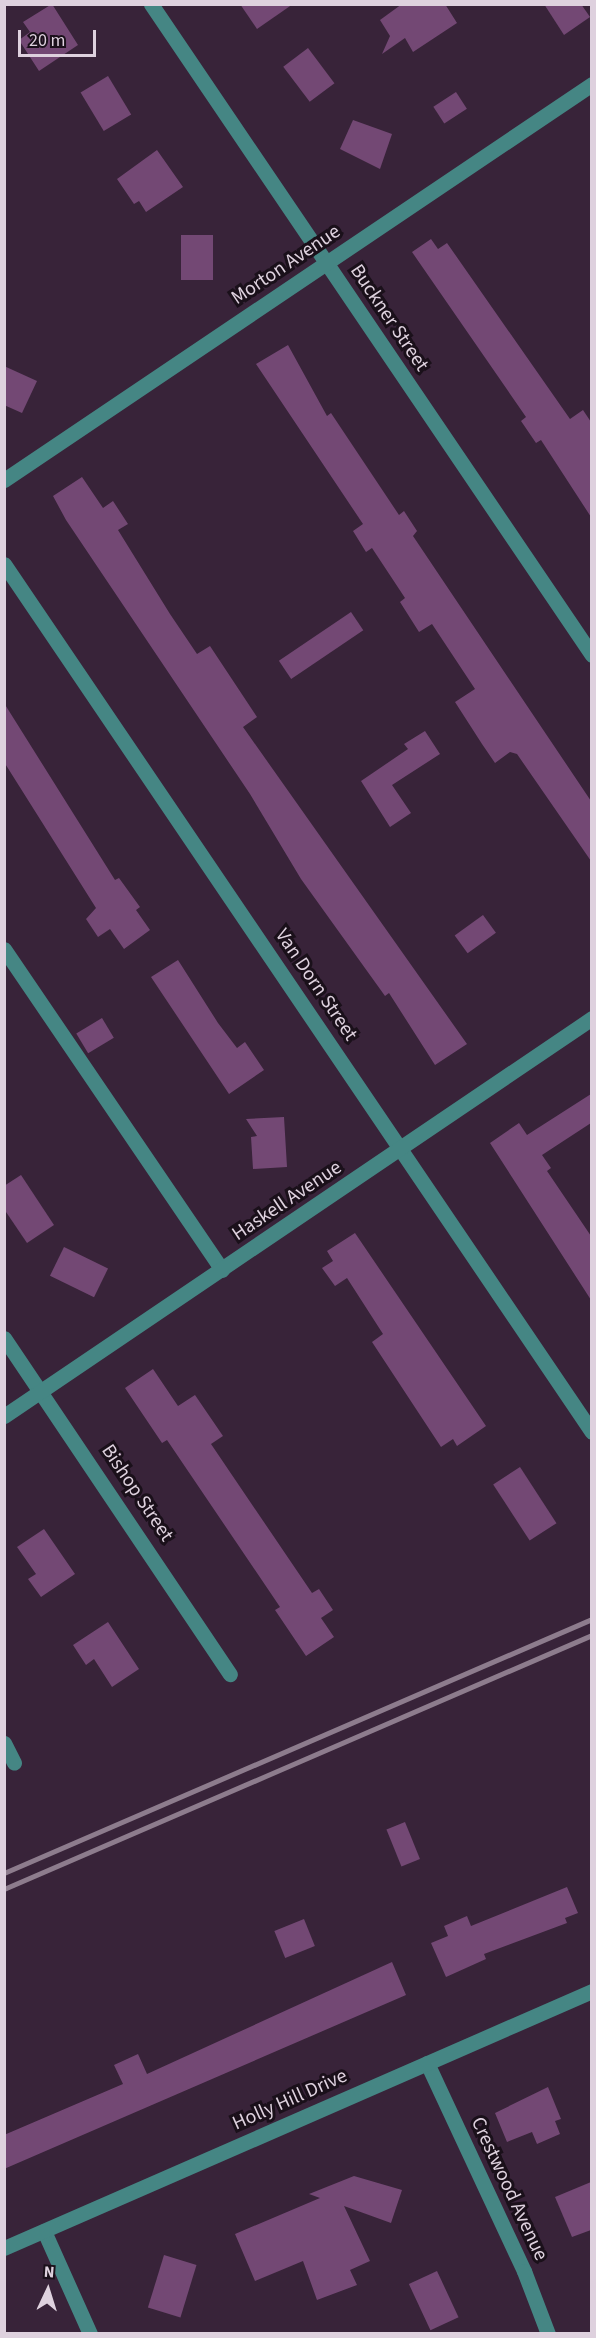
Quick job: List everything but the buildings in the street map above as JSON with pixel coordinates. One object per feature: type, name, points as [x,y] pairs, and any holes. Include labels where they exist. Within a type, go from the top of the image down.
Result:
[{"type":"street","name":"Buckner Street","points":[[151,4],[591,655]]},
{"type":"street","name":"Morton Avenue","points":[[4,480],[591,84]]},
{"type":"street","name":"Van Dorn Street","points":[[4,564],[591,1431]]},
{"type":"street","points":[[4,949],[222,1270]]},
{"type":"street","name":"Haskell Avenue","points":[[4,1416],[402,1149],[591,1018]]},
{"type":"street","name":"Bishop Street","points":[[4,1338],[230,1674]]},
{"type":"street","points":[[4,1743],[14,1763]]},
{"type":"street","name":"Holly Hill Drive","points":[[4,2248],[591,1991]]},
{"type":"street","name":"Crestwood Avenue","points":[[427,2063],[524,2271],[548,2334]]},
{"type":"street","points":[[44,2231],[90,2334]]},
{"type":"railway","points":[[4,1873],[592,1619]]},
{"type":"railway","points":[[4,1889],[592,1635]]}]
